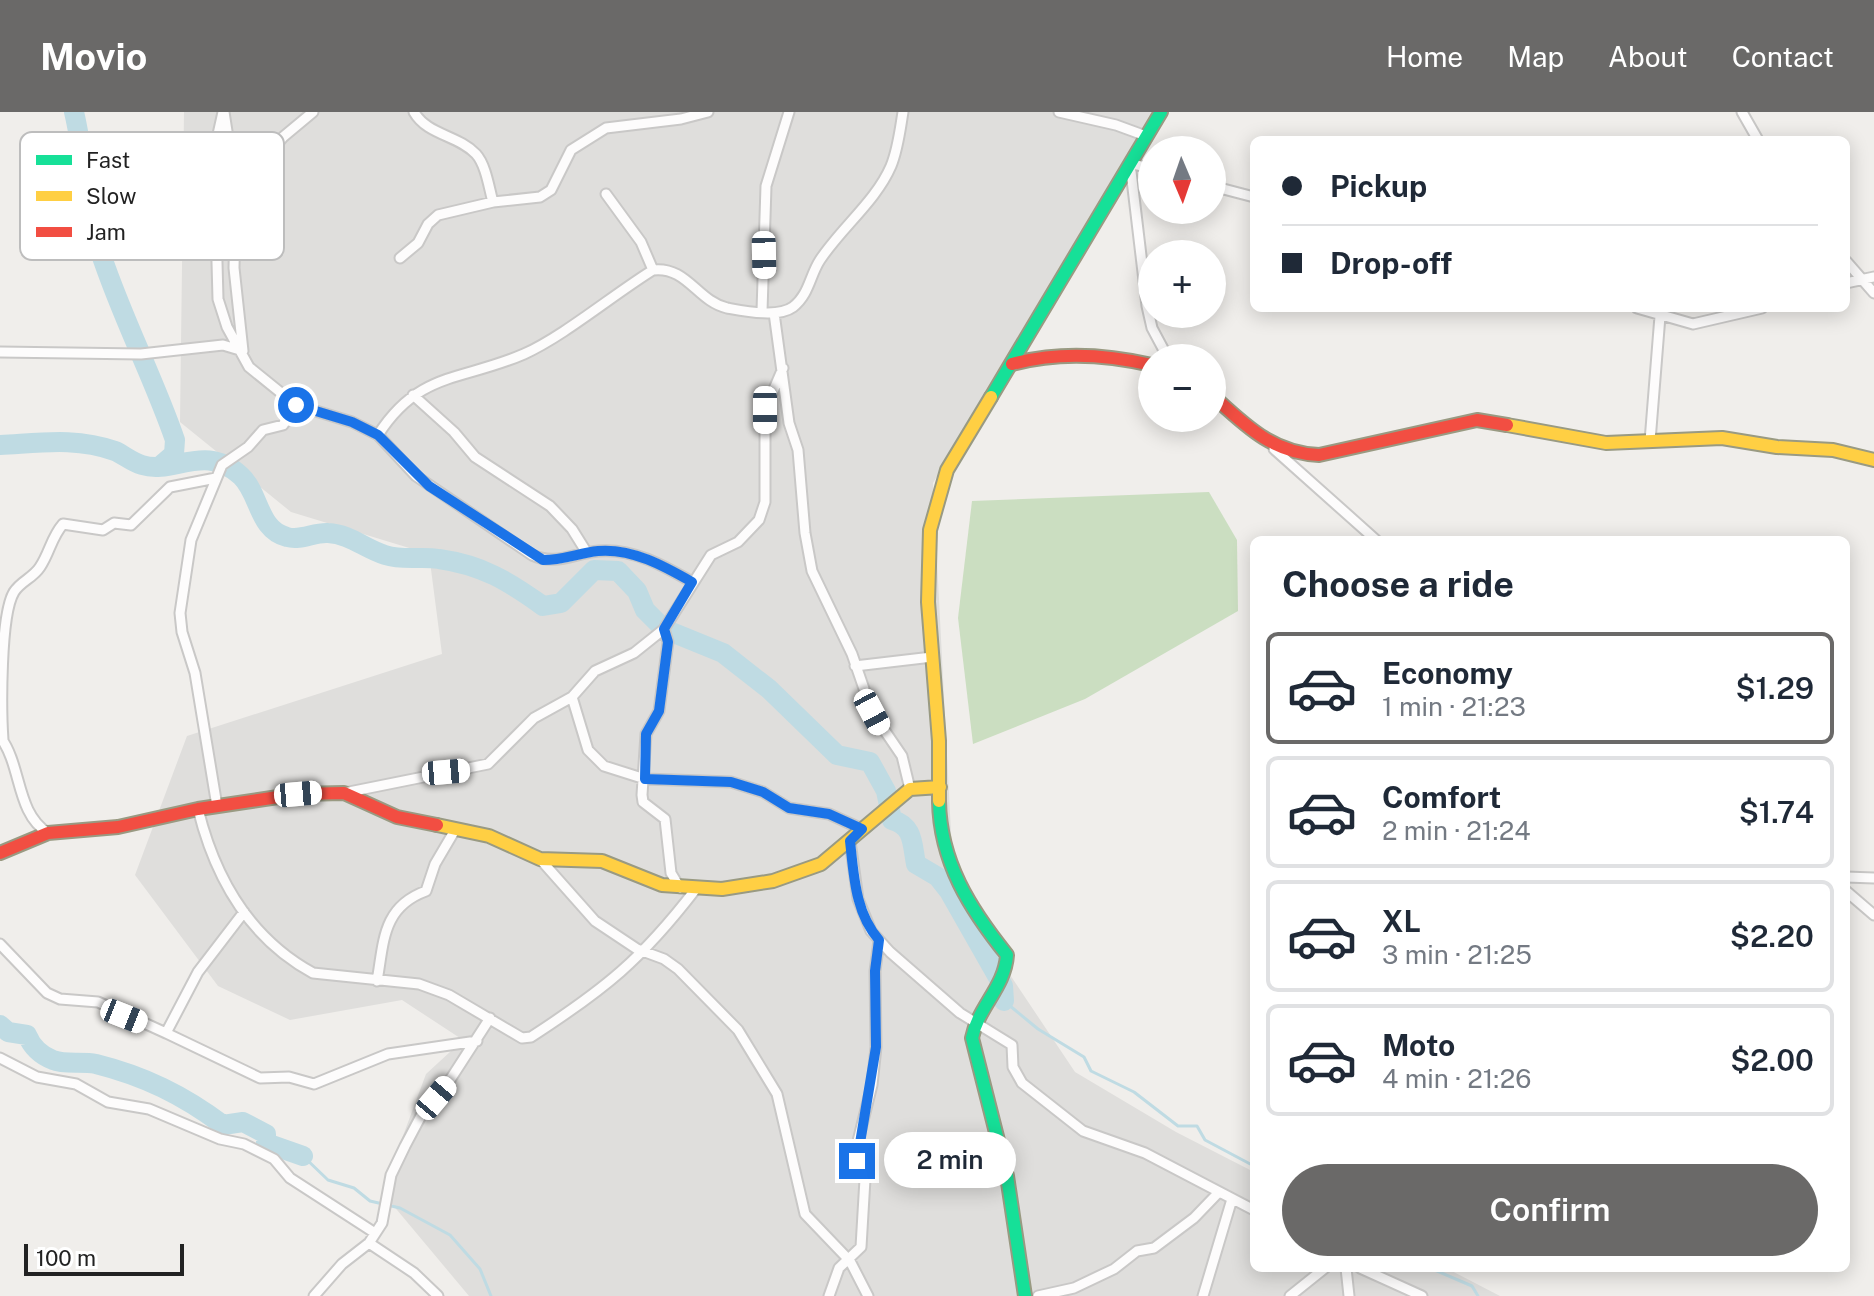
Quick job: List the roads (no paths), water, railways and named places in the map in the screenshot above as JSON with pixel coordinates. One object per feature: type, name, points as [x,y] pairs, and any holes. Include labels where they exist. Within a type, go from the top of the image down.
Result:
[{"type":"street","points":[[224,112],[227,132]]},
{"type":"street","points":[[219,132],[224,112]]},
{"type":"street","points":[[284,136],[313,112]]},
{"type":"street","points":[[414,112],[425,126],[461,142],[476,153],[493,202]]},
{"type":"street","points":[[400,258],[418,243],[428,224],[438,215],[493,202],[540,197],[551,190],[571,150],[606,128],[681,119],[708,112]]},
{"type":"street","points":[[762,311],[766,186],[789,112]]},
{"type":"street","points":[[378,435],[395,409],[413,395],[462,373],[525,353],[653,270],[667,268],[679,273],[724,308],[774,313],[791,309],[801,299],[819,262],[881,183],[893,157],[903,112]]},
{"type":"street","points":[[1059,112],[1098,116],[1146,136],[1161,112]]},
{"type":"street","points":[[1744,113],[1756,136]]},
{"type":"street","points":[[1025,1296],[1007,1176],[973,1054],[973,1023],[1004,973],[1007,955],[976,917],[946,854],[942,837],[932,657],[930,552],[935,496],[947,470],[1138,150]]},
{"type":"street","points":[[1130,163],[1138,165]]},
{"type":"street","points":[[1130,163],[1147,306],[1152,328],[1161,344]]},
{"type":"street","points":[[1226,190],[1250,196]]},
{"type":"street","points":[[606,194],[641,242],[653,270]]},
{"type":"street","points":[[217,260],[218,299],[227,327],[243,351],[249,367],[296,405],[352,422],[378,435],[416,476],[543,560],[601,551],[644,558],[692,582]]},
{"type":"street","points":[[234,260],[243,351]]},
{"type":"street","points":[[1850,266],[1874,293]]},
{"type":"street","points":[[1850,282],[1874,277]]},
{"type":"street","points":[[1648,312],[1680,322],[1705,324],[1748,312]]},
{"type":"street","points":[[774,313],[789,423],[798,450],[805,533],[812,571],[872,712],[902,756],[910,789]]},
{"type":"street","points":[[1650,441],[1660,316]]},
{"type":"street","points":[[0,352],[141,354],[223,345],[243,351]]},
{"type":"street","points":[[1012,364],[1036,356],[1060,354],[1138,363]]},
{"type":"street","points":[[0,853],[48,833],[118,827],[198,809],[298,794],[344,793],[400,779],[479,769],[497,757],[534,718],[572,697],[595,671],[634,653],[664,629],[711,555],[738,542],[759,520],[765,502],[765,410],[783,368]]},
{"type":"street","points":[[413,395],[454,432],[475,457],[550,506],[572,529],[587,553]]},
{"type":"street","points":[[217,806],[195,673],[180,613],[191,540],[222,465],[248,447],[263,430],[283,425],[296,405]]},
{"type":"street","points":[[1226,407],[1372,536]]},
{"type":"street","points":[[1274,449],[1288,454],[1319,455],[1477,420],[1606,443],[1722,438],[1777,447],[1833,450],[1874,460]]},
{"type":"street","points":[[48,833],[38,827],[28,812],[2,739],[3,669],[9,604],[14,592],[39,569],[50,539],[63,524],[103,530],[114,523],[131,525],[170,487],[216,478]]},
{"type":"street","points":[[664,629],[668,642],[659,711],[646,734],[643,802],[665,819],[671,873],[680,888]]},
{"type":"street","points":[[855,666],[932,657]]},
{"type":"street","points":[[572,697],[588,750],[604,766],[645,779],[731,782],[763,792],[789,808],[829,814],[862,829]]},
{"type":"street","points":[[344,793],[397,817],[489,836],[540,859],[602,861],[680,888],[695,890],[744,887],[821,864],[890,802],[910,789],[940,787]]},
{"type":"street","points":[[198,809],[220,880],[276,947],[313,973],[419,984],[449,995],[513,1035],[531,1037],[617,979],[646,951],[695,890]]},
{"type":"street","points":[[377,981],[388,919],[413,896],[426,891],[435,864],[455,830]]},
{"type":"street","points":[[850,841],[858,899],[865,919],[879,940],[973,1023],[1012,1045],[1013,1067],[1022,1083],[1083,1131],[1145,1153],[1250,1208]]},
{"type":"street","points":[[540,859],[595,921],[671,964],[711,999],[755,1054],[777,1094],[805,1214],[850,1261],[868,1296]]},
{"type":"street","points":[[1850,877],[1874,878]]},
{"type":"street","points":[[1850,894],[1874,915]]},
{"type":"street","points":[[166,1033],[198,972],[244,912]]},
{"type":"street","points":[[829,1296],[839,1268],[850,1261],[861,1247],[865,1179],[857,1161],[857,1145],[872,1085],[876,1047],[875,971],[879,940]]},
{"type":"street","points":[[0,944],[47,993],[60,999],[98,1002],[260,1078],[289,1077],[314,1084],[388,1054],[477,1041]]},
{"type":"street","points":[[314,1296],[342,1264],[369,1243],[386,1210],[391,1175],[423,1112],[477,1041],[490,1018]]},
{"type":"street","points":[[0,1058],[37,1077],[76,1084],[108,1102],[149,1109],[220,1139],[244,1144],[274,1159],[290,1178],[375,1233]]},
{"type":"street","points":[[1038,1296],[1074,1288],[1114,1269],[1137,1251],[1154,1248],[1194,1218],[1219,1192]]},
{"type":"street","points":[[1203,1296],[1204,1281],[1232,1199]]},
{"type":"street","points":[[369,1243],[414,1273],[438,1296]]},
{"type":"street","points":[[1290,1296],[1320,1272]]},
{"type":"street","points":[[1346,1272],[1349,1296]]},
{"type":"street","points":[[1369,1272],[1422,1296]]},
{"type":"waterway","points":[[74,112],[78,132]]},
{"type":"waterway","points":[[103,260],[175,440],[174,454],[160,466]]},
{"type":"waterway","points":[[0,445],[86,444],[115,451],[138,464],[154,467],[215,461],[241,476],[270,527],[277,533],[292,538],[336,534],[392,557],[432,558],[468,565],[506,582],[543,606],[561,603],[594,570],[618,571],[637,591],[645,610],[664,629],[723,653],[769,689],[837,755],[870,762],[886,791],[892,820],[904,827],[911,837],[916,864],[938,877],[949,891],[1003,986],[1004,1001]]},
{"type":"waterway","points":[[1004,1001],[1038,1029],[1084,1057],[1091,1071],[1134,1092],[1178,1126],[1197,1126],[1205,1140],[1250,1164]]},
{"type":"waterway","points":[[0,1025],[8,1032],[27,1035],[37,1050],[53,1060],[96,1064],[130,1074],[193,1104],[223,1125],[243,1122],[266,1134],[266,1143],[303,1156]]},
{"type":"waterway","points":[[303,1156],[328,1180],[354,1188],[370,1201],[400,1208],[450,1235],[480,1269],[491,1296]]},
{"type":"waterway","points":[[1439,1272],[1472,1286],[1478,1296]]}]
